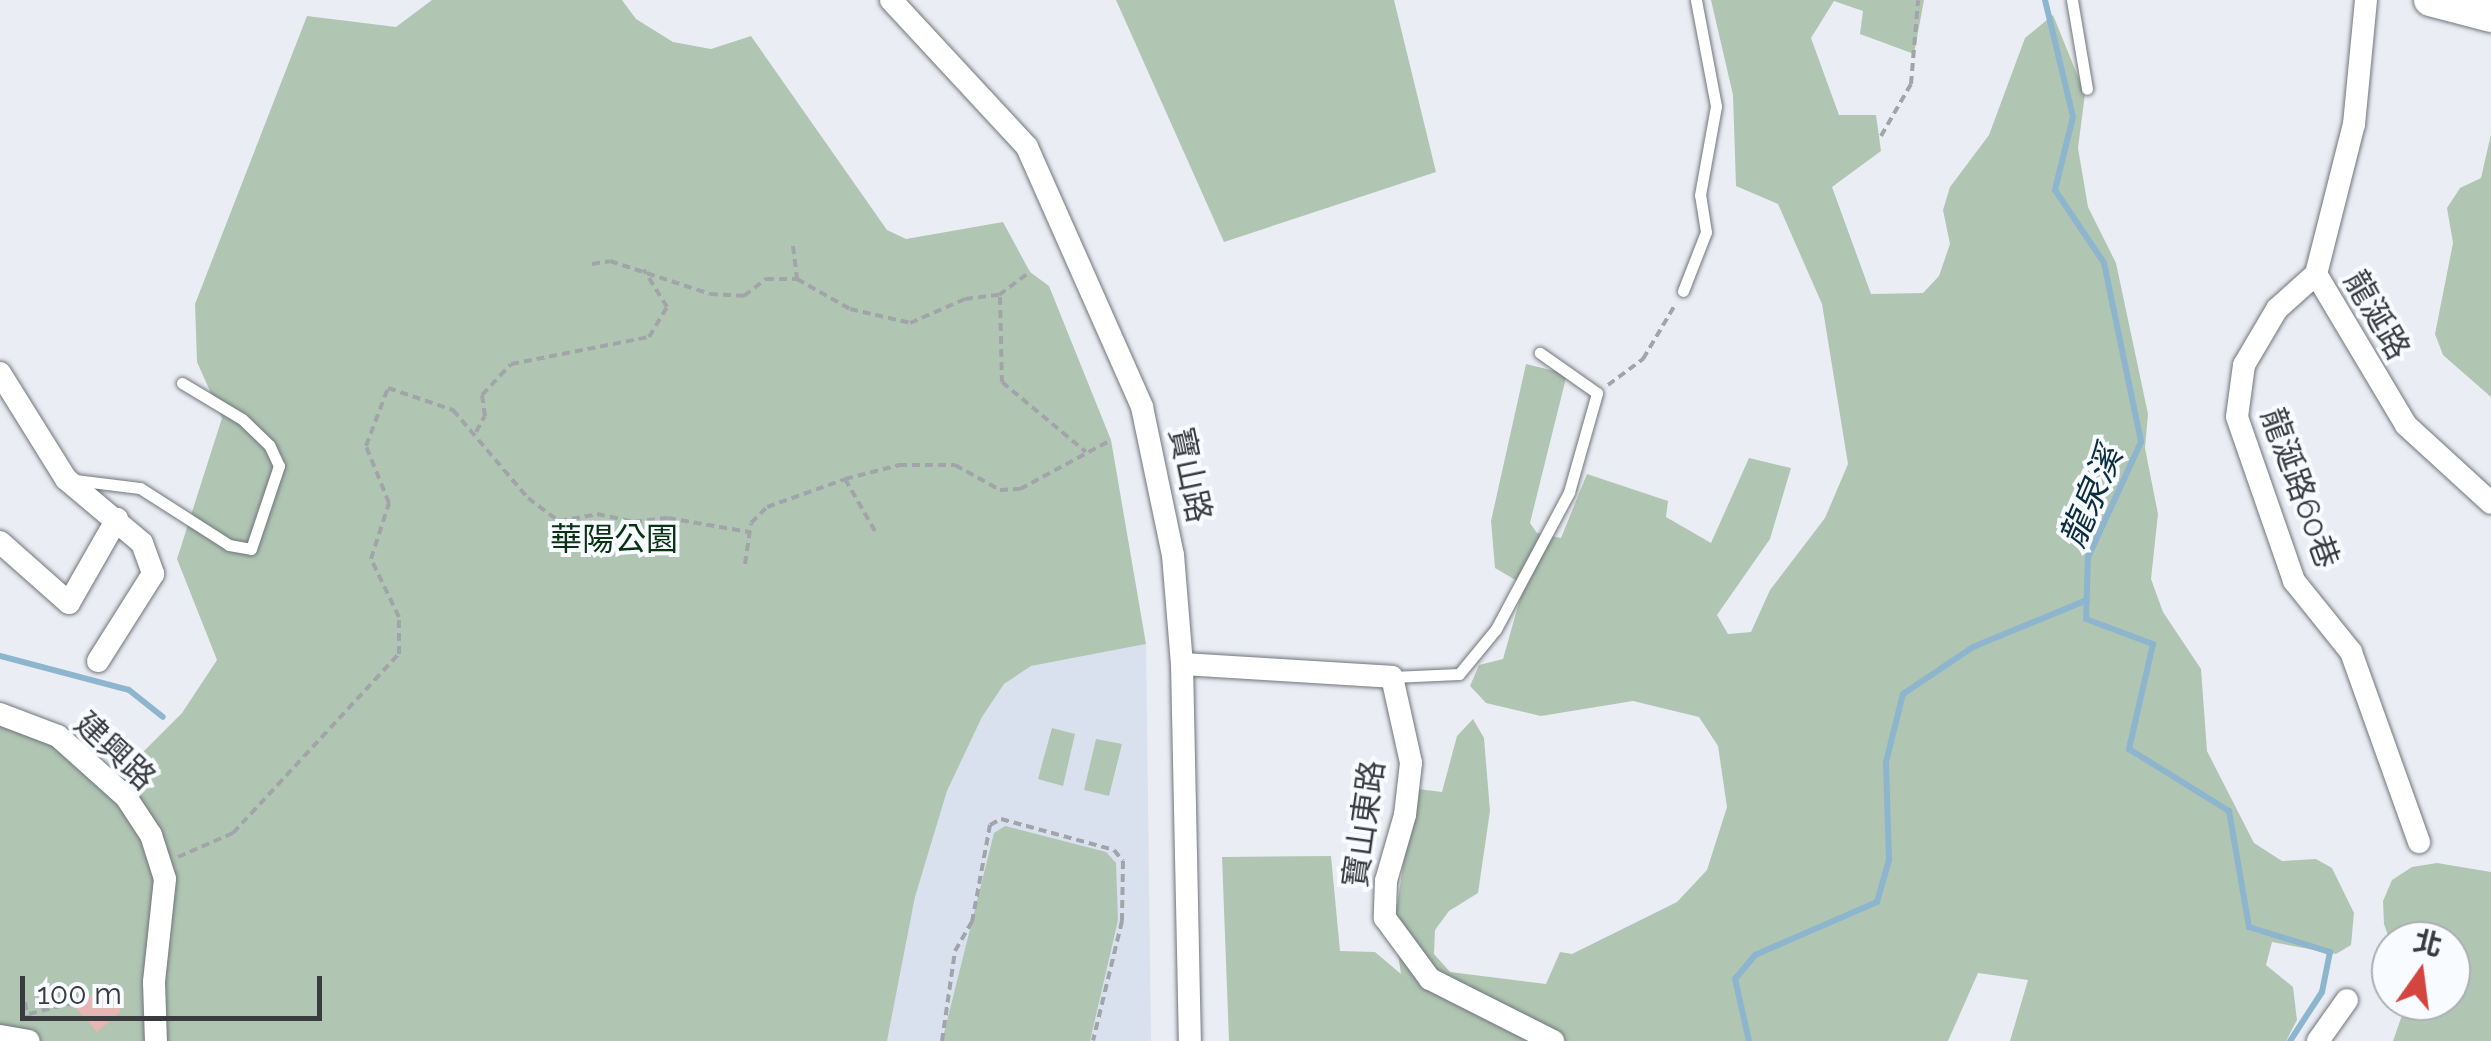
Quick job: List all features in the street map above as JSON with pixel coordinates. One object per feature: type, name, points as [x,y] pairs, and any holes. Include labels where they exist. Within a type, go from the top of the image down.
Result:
[{"type":"main road","points":[[2430,0],[2482,11]]},
{"type":"street","name":"寶山路","points":[[892,0],[1027,148],[1055,199],[1142,406],[1173,555],[1182,664],[1190,1041]]},
{"type":"street","name":"龍涎路","points":[[2366,0],[2354,124],[2316,274],[2406,425],[2491,503]]},
{"type":"street","name":"龍涎路60巷","points":[[2316,274],[2277,309],[2244,364],[2237,417],[2294,582],[2351,652],[2420,842]]},
{"type":"street","points":[[0,373],[66,479],[142,542],[153,574],[98,662]]},
{"type":"street","points":[[0,542],[69,603],[116,519]]},
{"type":"street","points":[[1182,664],[1392,676]]},
{"type":"street","name":"寶山東路","points":[[1392,676],[1411,763],[1406,816],[1386,881],[1385,918],[1430,979],[1553,1041]]},
{"type":"street","name":"建興路","points":[[0,714],[58,736],[126,797],[163,863]]},
{"type":"street","points":[[156,1041],[163,863]]},
{"type":"street","points":[[2318,1041],[2347,1000]]},
{"type":"street","points":[[0,1036],[29,1041]]},
{"type":"lane","points":[[1683,290],[1706,232],[1700,195],[1716,106],[1696,0]]},
{"type":"lane","points":[[2072,0],[2087,89]]},
{"type":"lane","points":[[1392,676],[1459,674],[1496,629],[1569,492],[1596,393],[1540,353]]},
{"type":"lane","points":[[66,479],[140,488],[229,545],[251,548],[278,466],[270,445],[242,419],[182,384]]},
{"type":"path","points":[[1881,136],[1911,84],[1918,0]]},
{"type":"path","points":[[792,246],[797,279]]},
{"type":"path","points":[[592,264],[610,260],[710,294],[744,296],[766,279],[797,279],[822,298],[886,321],[910,322],[964,299],[999,295],[1030,272]]},
{"type":"path","points":[[476,432],[485,416],[482,396],[511,364],[650,337],[667,308],[644,270]]},
{"type":"path","points":[[1596,393],[1643,359],[1683,290]]},
{"type":"path","points":[[999,295],[1002,382],[1086,452]]},
{"type":"path","points":[[163,863],[233,833],[399,654],[399,617],[371,559],[390,503],[366,446],[388,388],[453,410],[476,432],[528,498],[558,521],[598,514],[634,522],[668,518],[750,532]]},
{"type":"path","points":[[745,564],[750,532],[767,508],[845,478],[899,465],[956,465],[1000,490],[1020,490],[1111,440]]},
{"type":"path","points":[[845,478],[874,530]]},
{"type":"path","points":[[942,1041],[955,951],[972,922],[990,825],[1001,819],[1114,850],[1123,861],[1122,921],[1093,1041]]},
{"type":"path","points":[[29,1014],[86,999]]},
{"type":"shaded area","points":[[1146,644],[1151,1041],[887,1041],[915,897],[947,791],[982,717],[1004,684],[1031,666]]},
{"type":"green space","name":"華陽公園","points":[[432,0],[622,0],[636,19],[673,42],[711,49],[751,36],[887,230],[906,239],[1003,222],[1030,272],[1049,286],[1111,440],[1146,644],[1031,666],[1004,684],[982,717],[947,791],[915,897],[887,1041],[0,1041],[0,703],[118,777],[182,713],[217,660],[177,559],[222,418],[197,362],[195,304],[307,16],[396,27]]},
{"type":"green space","points":[[1116,0],[1394,0],[1436,172],[1224,242]]},
{"type":"green space","points":[[1711,0],[1924,0],[1914,54],[1860,34],[1863,11],[1834,1],[1811,38],[1839,115],[1876,115],[1881,151],[1832,187],[1871,294],[1923,293],[1939,276],[1950,244],[1943,210],[1950,187],[1989,135],[2025,38],[2053,15],[2085,94],[2078,148],[2088,207],[2116,263],[2148,414],[2145,448],[2158,514],[2151,579],[2163,612],[2201,669],[2207,751],[2254,843],[2282,861],[2316,859],[2332,868],[2354,913],[2351,945],[2336,954],[2272,942],[2266,965],[2293,987],[2297,1020],[2286,1041],[2010,1041],[2028,980],[1978,973],[1948,1041],[1229,1041],[1222,857],[1331,856],[1340,951],[1375,952],[1401,974],[1394,926],[1413,800],[1418,789],[1442,792],[1457,736],[1473,719],[1484,738],[1490,811],[1478,893],[1449,911],[1435,930],[1434,954],[1450,972],[1546,984],[1560,952],[1572,954],[1677,902],[1707,870],[1727,807],[1718,746],[1699,717],[1633,701],[1541,716],[1486,703],[1470,686],[1479,665],[1503,659],[1524,585],[1495,568],[1491,521],[1526,364],[1567,374],[1530,523],[1537,533],[1561,538],[1587,474],[1668,501],[1666,517],[1711,543],[1749,458],[1791,468],[1770,539],[1717,615],[1728,634],[1751,632],[1770,590],[1825,518],[1848,464],[1822,304],[1778,204],[1736,186],[1733,95]]},
{"type":"green space","points":[[2491,134],[2491,397],[2443,355],[2435,334],[2453,243],[2447,208],[2460,188],[2481,178]]},
{"type":"green space","points":[[1052,728],[1075,734],[1063,786],[1038,779]]},
{"type":"green space","points":[[1096,739],[1122,744],[1109,796],[1084,790]]},
{"type":"green space","points":[[1005,826],[1106,852],[1116,863],[1118,920],[1090,1041],[942,1041],[994,833]]},
{"type":"green space","points":[[2437,863],[2491,872],[2491,1041],[2393,1041],[2400,1021],[2471,1021],[2471,921],[2384,921],[2383,901],[2392,880],[2412,867]]},
{"type":"building","points":[[102,985],[121,1011],[97,1032],[76,1008]]},
{"type":"waterway","name":"龍泉溪","points":[[2045,0],[2073,117],[2055,190],[2104,263],[2141,442],[2088,557],[2086,619],[2153,644],[2129,749],[2229,811],[2249,927],[2330,952],[2322,992],[2290,1041]]},
{"type":"waterway","points":[[1749,1041],[1735,979],[1755,955],[1877,902],[1889,860],[1886,762],[1903,694],[1973,647],[2087,600]]},
{"type":"waterway","points":[[0,656],[129,690],[163,717]]}]
